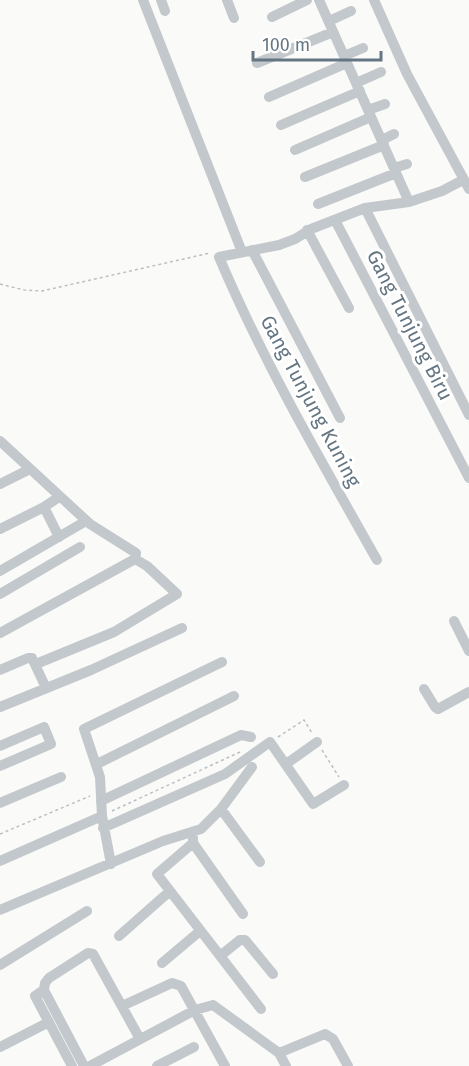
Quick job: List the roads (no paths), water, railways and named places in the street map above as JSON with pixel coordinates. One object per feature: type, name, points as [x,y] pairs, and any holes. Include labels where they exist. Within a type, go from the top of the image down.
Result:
[{"type":"street","points":[[143,0],[247,251],[340,418]]},
{"type":"street","points":[[227,0],[234,18]]},
{"type":"street","points":[[272,17],[307,0]]},
{"type":"street","points":[[319,0],[409,202]]},
{"type":"street","points":[[247,251],[286,243],[307,230],[365,208],[409,202],[466,185],[407,74],[374,0]]},
{"type":"street","points":[[257,63],[331,26],[351,11]]},
{"type":"street","points":[[269,97],[346,60],[363,48]]},
{"type":"street","points":[[281,125],[358,87],[381,72]]},
{"type":"street","points":[[295,150],[370,114],[385,104]]},
{"type":"street","points":[[305,177],[383,142],[394,134]]},
{"type":"street","points":[[318,204],[407,164]]},
{"type":"street","points":[[365,208],[469,415]]},
{"type":"street","name":"Gang Tunjung Biru","points":[[335,220],[469,478]]},
{"type":"street","points":[[307,230],[349,308]]},
{"type":"street","name":"Gang Tunjung Kuning","points":[[247,251],[219,256],[234,293],[377,560]]},
{"type":"street","points":[[0,441],[86,521],[101,533],[136,553],[135,559]]},
{"type":"street","points":[[0,484],[30,469]]},
{"type":"street","points":[[0,529],[59,497]]},
{"type":"street","points":[[44,507],[59,537]]},
{"type":"street","points":[[0,571],[86,521]]},
{"type":"street","points":[[0,594],[80,547]]},
{"type":"street","points":[[0,633],[135,559]]},
{"type":"street","points":[[36,664],[114,632],[176,596],[175,590],[147,566],[135,559]]},
{"type":"street","points":[[454,621],[469,651]]},
{"type":"street","points":[[0,707],[91,670],[182,628]]},
{"type":"street","points":[[0,670],[32,658],[46,688]]},
{"type":"street","points":[[111,864],[103,828],[97,764],[84,729],[222,662]]},
{"type":"street","points":[[424,689],[438,709],[469,692]]},
{"type":"street","points":[[97,764],[234,696]]},
{"type":"street","points":[[0,746],[44,727],[51,744],[0,766]]},
{"type":"street","points":[[101,796],[241,735],[251,737]]},
{"type":"street","points":[[103,828],[225,774],[270,742],[313,804],[344,784]]},
{"type":"street","points":[[286,764],[317,742]]},
{"type":"street","points":[[0,910],[163,841],[204,827],[221,809],[252,767]]},
{"type":"street","points":[[0,803],[61,777]]},
{"type":"street","points":[[221,809],[260,862]]},
{"type":"street","points":[[0,861],[102,816]]},
{"type":"street","points":[[193,831],[193,843],[243,914]]},
{"type":"street","points":[[193,843],[157,874],[261,1010]]},
{"type":"street","points":[[119,936],[170,891]]},
{"type":"street","points":[[0,965],[87,911]]},
{"type":"street","points":[[162,963],[201,931]]},
{"type":"street","points":[[220,956],[240,940],[245,940],[273,974]]},
{"type":"street","points":[[84,1066],[44,990],[49,978],[88,953],[93,954],[140,1039]]},
{"type":"street","points":[[122,1006],[172,983],[181,986],[224,1066]]},
{"type":"street","points":[[44,990],[35,996],[72,1066]]},
{"type":"street","points":[[90,1066],[195,1010],[213,1005],[279,1053],[286,1066]]},
{"type":"street","points":[[0,1047],[49,1022]]},
{"type":"street","points":[[279,1053],[325,1034],[333,1039],[348,1066]]},
{"type":"street","points":[[157,1066],[194,1047]]}]
